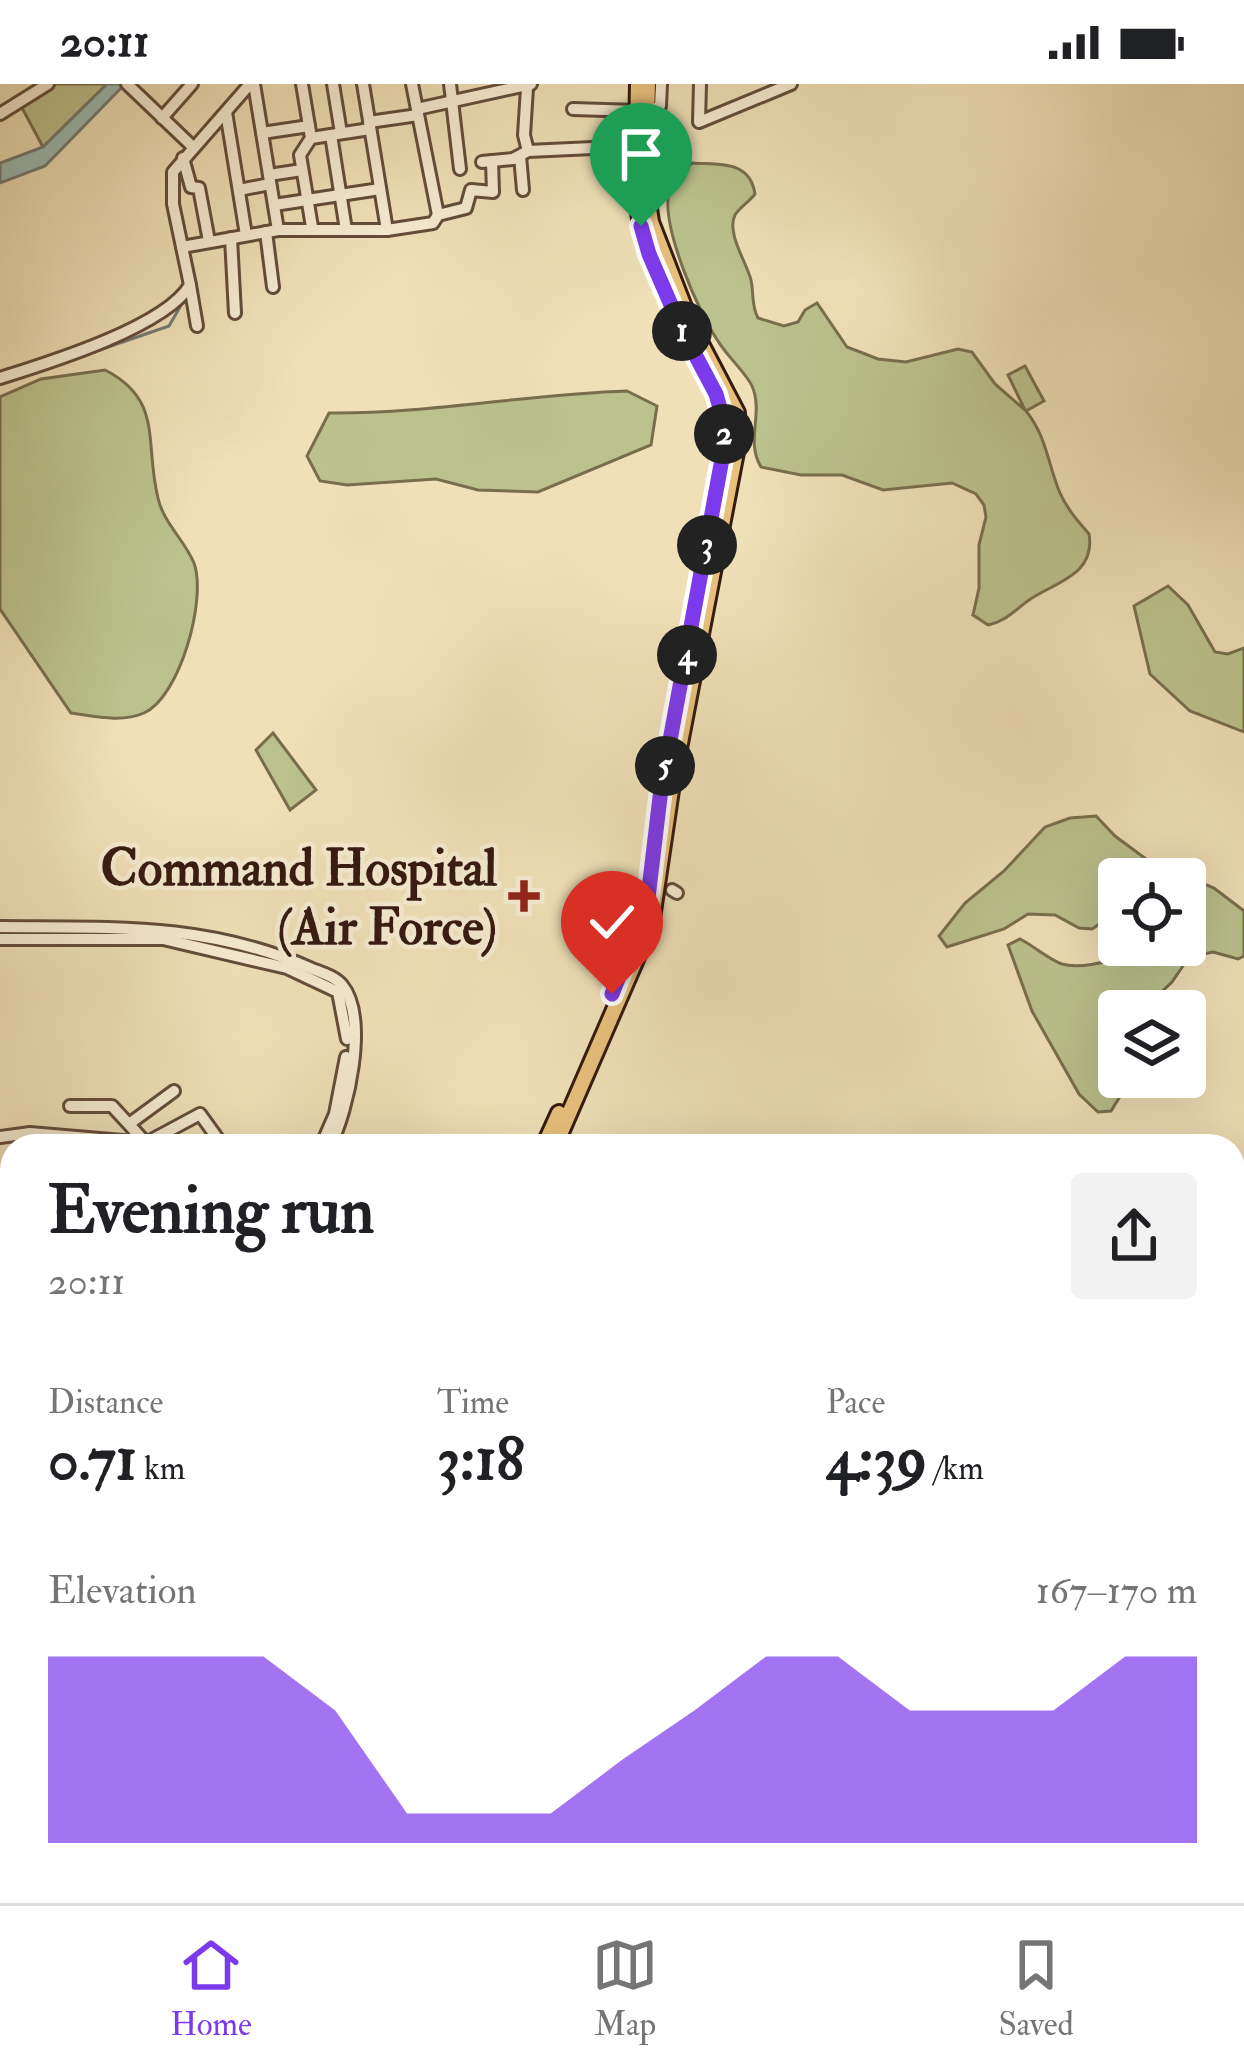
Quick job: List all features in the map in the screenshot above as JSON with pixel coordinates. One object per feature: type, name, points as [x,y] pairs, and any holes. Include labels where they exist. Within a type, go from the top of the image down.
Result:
[{"type":"main road","points":[[559,1134],[647,924],[738,428],[729,394],[691,325],[651,222],[638,84]]},
{"type":"main road","points":[[550,1134],[647,924],[661,789],[722,459],[724,422],[716,394],[649,254],[639,208],[636,146],[648,84]]},
{"type":"street","points":[[0,114],[46,84]]},
{"type":"street","points":[[162,118],[192,84]]},
{"type":"street","points":[[197,326],[172,203],[173,172],[252,84]]},
{"type":"street","points":[[252,84],[274,206],[273,287]]},
{"type":"street","points":[[302,84],[310,132],[300,155],[312,227]]},
{"type":"street","points":[[333,84],[346,230]]},
{"type":"street","points":[[363,84],[387,230]]},
{"type":"street","points":[[182,247],[312,227],[387,230],[434,223],[438,215],[412,84]]},
{"type":"street","points":[[450,84],[460,169]]},
{"type":"street","points":[[573,109],[642,112],[661,106],[662,84]]},
{"type":"street","points":[[700,84],[699,122],[790,84]]},
{"type":"street","points":[[262,133],[336,134],[529,86],[523,190]]},
{"type":"street","points":[[130,87],[193,147]]},
{"type":"street","points":[[226,112],[246,235]]},
{"type":"street","points":[[438,215],[466,208],[472,190],[494,192],[487,162],[524,154],[636,146]]},
{"type":"street","points":[[183,158],[191,187],[200,188],[209,242]]},
{"type":"street","points":[[238,190],[302,170]]},
{"type":"street","points":[[274,206],[380,188]]},
{"type":"street","points":[[232,238],[236,313]]},
{"type":"street","points":[[0,378],[91,346],[160,314],[182,299],[190,285]]},
{"type":"street","points":[[0,927],[164,928],[253,948],[338,980],[354,1021],[351,1076],[330,1134]]},
{"type":"street","points":[[0,939],[163,939],[287,968],[334,988],[345,1012],[346,1059],[329,1134]]},
{"type":"street","points":[[129,1124],[174,1090]]},
{"type":"street","points":[[70,1106],[112,1106],[138,1134]]},
{"type":"street","points":[[163,1134],[200,1114],[214,1134]]},
{"type":"green space","points":[[56,84],[107,84],[43,147],[21,106]]},
{"type":"green space","points":[[692,163],[732,166],[752,183],[755,194],[735,215],[733,230],[751,280],[758,318],[784,326],[798,322],[817,303],[847,347],[878,359],[906,362],[958,349],[972,352],[995,384],[1025,410],[1008,375],[1025,366],[1044,401],[1026,411],[1043,441],[1063,499],[1089,534],[1080,568],[988,625],[973,615],[986,517],[976,494],[952,483],[883,490],[842,475],[801,475],[761,467],[755,447],[752,386],[701,310],[670,226],[670,188]]},
{"type":"green space","points":[[105,370],[124,382],[144,409],[161,507],[194,563],[197,579],[187,646],[169,688],[144,713],[117,718],[71,713],[0,609],[0,397],[41,379]]},
{"type":"green space","points":[[627,391],[657,406],[651,445],[538,492],[478,490],[436,479],[347,485],[320,481],[307,456],[329,413]]},
{"type":"green space","points":[[1168,586],[1188,605],[1215,652],[1228,654],[1244,648],[1244,732],[1190,711],[1150,674],[1134,606]]},
{"type":"green space","points":[[273,733],[316,790],[290,810],[256,750]]},
{"type":"green space","points":[[1096,816],[1145,858],[1098,858],[1098,925],[1079,928],[1055,915],[1028,914],[1004,929],[947,947],[939,936],[965,903],[1004,871],[1045,827]]},
{"type":"green space","points":[[1206,885],[1244,911],[1244,956],[1238,959],[1206,953]]},
{"type":"green space","points":[[1020,939],[1057,962],[1183,966],[1163,990],[1098,990],[1098,1098],[1119,1098],[1111,1111],[1098,1112],[1079,1094],[1032,1011],[1008,945]]},
{"type":"water","points":[[107,84],[125,84],[45,166],[0,183],[0,163],[43,147]]},
{"type":"waterway","points":[[82,356],[169,326],[187,295]]},
{"type":"place","name":"Command Hospital (Air Force)","points":[[524,896]]},
{"type":"route","points":[[612,994],[641,926],[654,874],[657,812],[722,459],[724,422],[641,226]]}]
